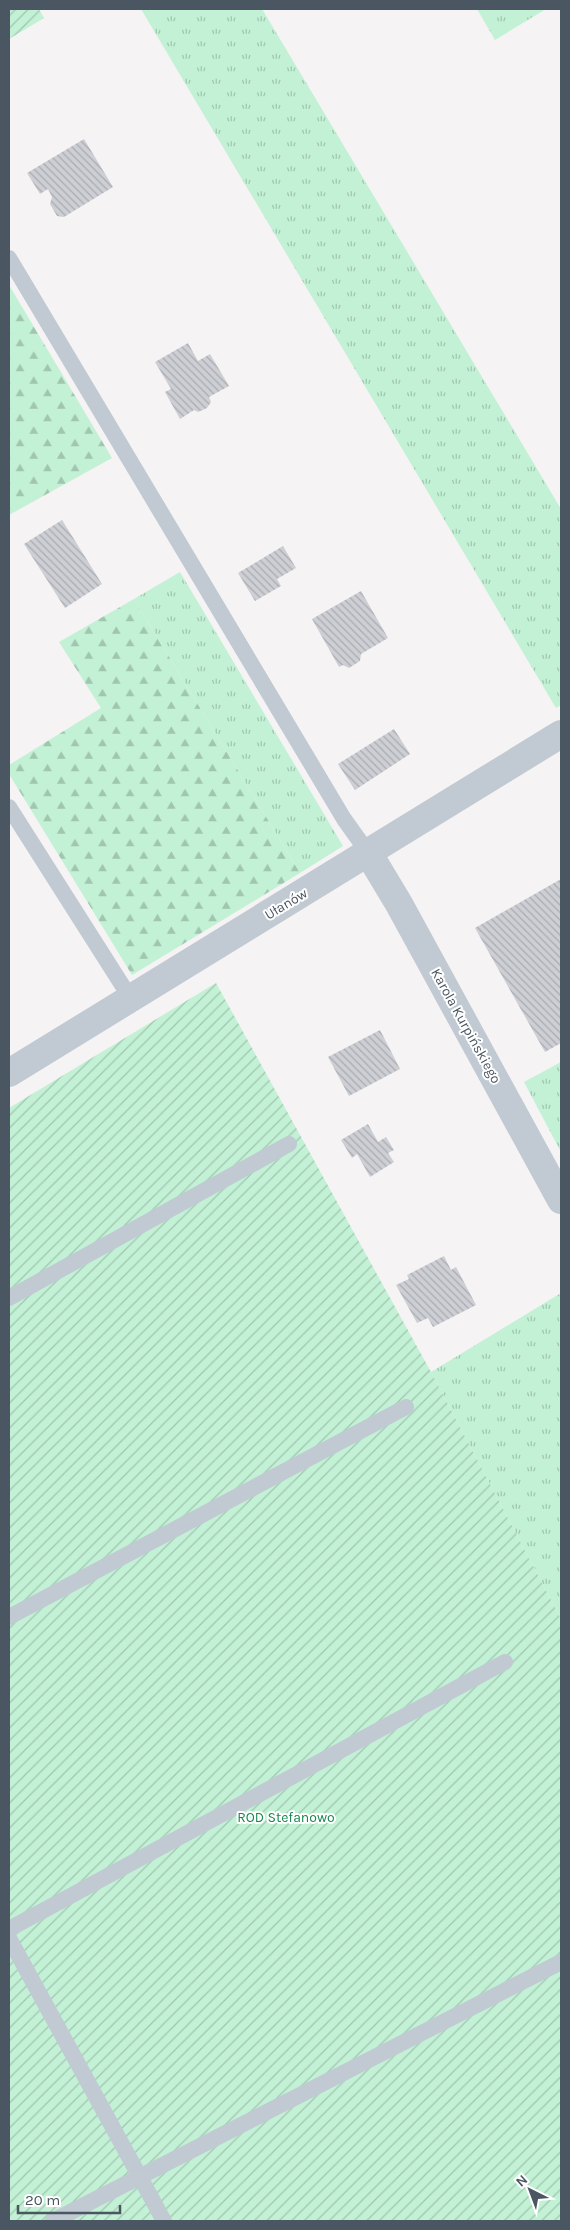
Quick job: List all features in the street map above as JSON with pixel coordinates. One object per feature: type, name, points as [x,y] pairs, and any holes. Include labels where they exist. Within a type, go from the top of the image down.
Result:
[{"type":"street","name":"Ułanów","points":[[9,1073],[369,854],[561,734]]},
{"type":"street","name":"Karola Kurpińskiego","points":[[369,854],[404,912],[561,1200]]},
{"type":"lane","points":[[9,258],[344,820],[369,854]]},
{"type":"lane","points":[[9,807],[131,999]]},
{"type":"lane","points":[[9,1298],[289,1144]]},
{"type":"lane","points":[[9,1617],[406,1407]]},
{"type":"lane","points":[[9,1929],[505,1662]]},
{"type":"lane","points":[[9,1938],[164,2221]]},
{"type":"lane","points":[[53,2221],[561,1962]]},
{"type":"green space","points":[[9,9],[39,9],[44,18],[9,39]]},
{"type":"green space","points":[[141,9],[262,9],[561,509],[561,705],[556,708]]},
{"type":"green space","points":[[477,9],[546,9],[495,40]]},
{"type":"green space","points":[[9,285],[112,458],[9,515]]},
{"type":"green space","points":[[180,572],[343,846],[300,873],[134,599]]},
{"type":"green space","points":[[134,599],[300,873],[132,975],[9,774],[9,765],[101,708],[59,642]]},
{"type":"green space","name":"ROD Stefanowo","points":[[216,983],[431,1372],[561,1619],[561,2221],[9,2221],[9,1108]]},
{"type":"green space","points":[[561,1062],[561,1152],[524,1082]]},
{"type":"green space","points":[[561,1293],[561,1619],[431,1372]]},
{"type":"building","points":[[84,139],[113,187],[64,217],[57,216],[50,204],[52,197],[48,189],[40,194],[27,173]]},
{"type":"building","points":[[188,343],[198,361],[210,354],[229,386],[209,397],[211,402],[207,408],[198,412],[194,410],[180,419],[165,392],[171,389],[155,362]]},
{"type":"building","points":[[62,520],[102,584],[65,608],[24,544]]},
{"type":"building","points":[[283,546],[296,568],[277,579],[281,586],[255,601],[238,573]]},
{"type":"building","points":[[361,591],[388,638],[361,654],[360,661],[349,668],[343,665],[339,667],[312,619]]},
{"type":"building","points":[[394,729],[410,754],[355,790],[338,764]]},
{"type":"building","points":[[561,879],[561,1043],[545,1052],[475,928]]},
{"type":"building","points":[[380,1030],[400,1069],[349,1096],[328,1057]]},
{"type":"building","points":[[368,1124],[378,1142],[386,1137],[394,1150],[388,1153],[394,1162],[370,1177],[357,1154],[352,1158],[341,1140]]},
{"type":"building","points":[[444,1256],[451,1270],[456,1267],[476,1305],[433,1327],[428,1318],[417,1323],[396,1285],[409,1279],[407,1275]]}]
